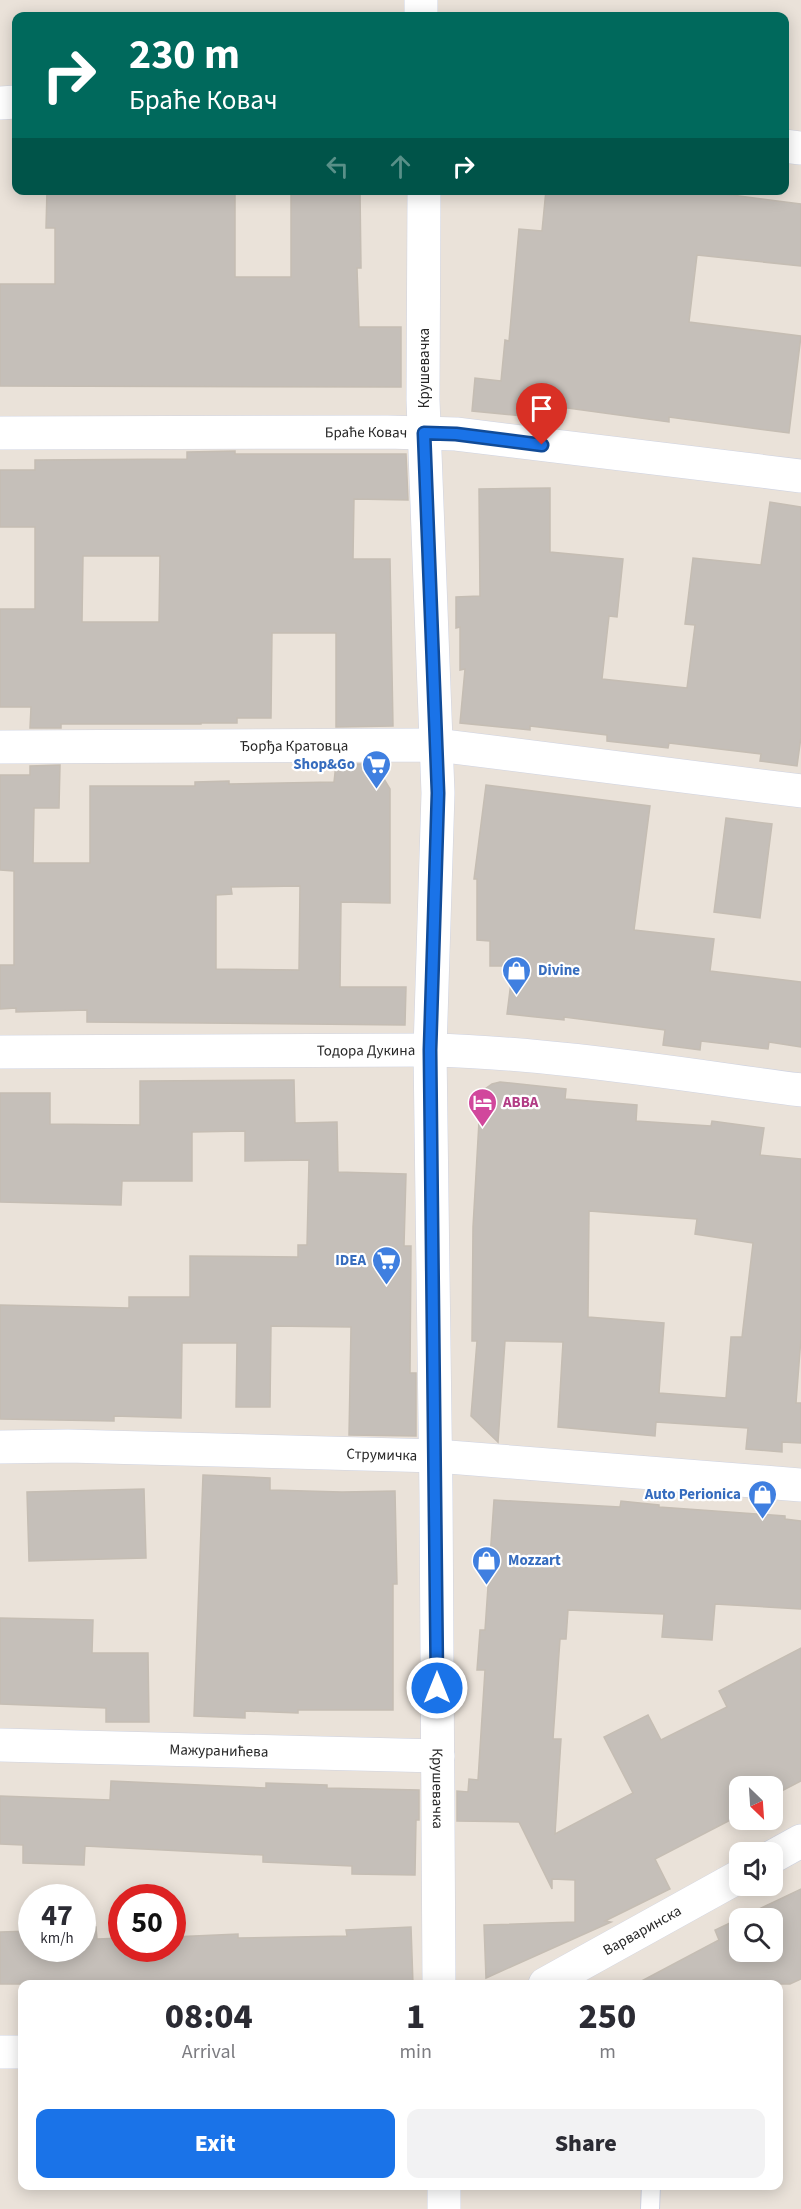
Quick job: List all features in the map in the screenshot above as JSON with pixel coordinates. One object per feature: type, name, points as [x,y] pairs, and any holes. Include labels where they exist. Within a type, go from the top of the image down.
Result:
[{"type":"street","name":"Крушевачка","points":[[424,195],[424,433],[438,793],[430,1050],[436,1456],[439,1980]]},
{"type":"street","name":"Браће Ковач","points":[[0,434],[456,434],[801,476]]},
{"type":"street","name":"Ђорђа Кратовца","points":[[0,747],[437,745],[801,791]]},
{"type":"street","name":"Тодора Дукина","points":[[0,1052],[469,1051],[590,1063],[801,1090]]},
{"type":"street","name":"Струмичка","points":[[0,1447],[68,1446],[476,1457],[801,1485]]},
{"type":"street","name":"Мажуранићева","points":[[0,1745],[438,1756]]},
{"type":"street","points":[[783,1851],[801,1841]]},
{"type":"street","name":"Варваринска","points":[[552,1980],[729,1882]]},
{"type":"street","points":[[0,2052],[18,2052]]},
{"type":"street","points":[[444,2190],[444,2209]]},
{"type":"lane","points":[[650,2209],[651,2190]]},
{"type":"building","points":[[47,195],[235,195],[235,277],[291,277],[291,195],[360,195],[361,268],[357,268],[359,327],[401,327],[401,387],[0,386],[0,284],[55,284],[55,228],[46,228]]},
{"type":"building","points":[[546,195],[732,195],[801,204],[801,266],[697,255],[689,322],[801,336],[789,433],[669,417],[669,422],[553,406],[552,419],[472,411],[475,378],[501,381],[505,340],[509,341],[519,229],[542,231]]},
{"type":"building","points":[[187,452],[406,454],[408,500],[354,499],[353,559],[390,559],[393,726],[336,727],[336,633],[272,633],[271,718],[237,718],[237,723],[61,724],[61,728],[30,728],[31,707],[0,707],[0,609],[35,609],[35,527],[0,527],[0,470],[35,470],[35,460],[187,459]],"holes":[[[83,556],[160,556],[159,622],[82,622]]]},
{"type":"building","points":[[550,488],[550,552],[623,559],[617,617],[609,616],[602,679],[687,688],[695,625],[685,624],[693,558],[761,565],[770,502],[801,507],[801,737],[797,766],[760,761],[761,754],[669,743],[668,748],[607,741],[607,735],[530,726],[530,730],[460,723],[465,669],[460,670],[460,627],[456,628],[456,597],[480,596],[479,489]]},
{"type":"building","points":[[336,764],[375,764],[390,789],[390,903],[341,902],[340,987],[406,987],[405,1025],[87,1022],[87,1010],[16,1012],[16,1008],[0,1009],[0,965],[14,965],[14,871],[0,870],[0,775],[30,775],[30,766],[60,765],[59,808],[34,808],[33,863],[90,863],[90,786],[195,786],[195,782],[229,781],[229,784],[334,782]],"holes":[[[300,886],[299,970],[216,969],[216,895],[232,894],[231,887]]]},
{"type":"building","points":[[486,785],[650,806],[634,930],[714,939],[710,971],[801,982],[801,1047],[769,1042],[768,1049],[701,1041],[700,1050],[663,1045],[665,1030],[564,1017],[564,1020],[507,1014],[513,966],[490,966],[490,941],[477,940],[477,879],[474,879]]},
{"type":"building","points":[[726,818],[772,824],[760,918],[714,912]]},
{"type":"building","points":[[294,1080],[295,1123],[337,1122],[338,1172],[406,1174],[404,1246],[411,1246],[410,1373],[416,1373],[416,1436],[349,1435],[351,1327],[271,1326],[270,1407],[236,1407],[237,1343],[182,1343],[181,1418],[114,1416],[114,1421],[0,1419],[0,1305],[129,1308],[129,1297],[190,1297],[190,1256],[298,1257],[298,1245],[307,1245],[309,1160],[245,1161],[245,1131],[192,1132],[192,1181],[122,1181],[121,1205],[0,1202],[0,1093],[50,1093],[50,1124],[140,1125],[140,1081]]},
{"type":"building","points":[[500,1082],[566,1089],[565,1099],[637,1105],[636,1121],[711,1126],[712,1121],[764,1128],[760,1155],[801,1159],[801,1338],[796,1403],[801,1403],[801,1443],[782,1442],[782,1452],[746,1449],[748,1428],[656,1422],[655,1436],[558,1427],[563,1342],[505,1341],[498,1442],[471,1416],[477,1341],[472,1341],[473,1227],[480,1104],[485,1089]],"holes":[[[589,1211],[697,1219],[695,1234],[753,1243],[742,1337],[731,1337],[726,1398],[659,1393],[664,1323],[588,1317]]]},
{"type":"building","points":[[203,1475],[270,1478],[270,1490],[395,1491],[397,1584],[393,1584],[393,1710],[298,1710],[298,1713],[245,1711],[245,1718],[194,1716]]},
{"type":"building","points":[[144,1489],[146,1558],[29,1561],[27,1492]]},
{"type":"building","points":[[494,1500],[620,1507],[621,1501],[659,1505],[659,1507],[785,1516],[785,1519],[801,1521],[801,1609],[715,1604],[712,1640],[662,1637],[664,1614],[568,1610],[566,1639],[560,1639],[553,1739],[561,1739],[555,1834],[633,1793],[604,1737],[648,1715],[661,1740],[727,1707],[719,1691],[801,1648],[801,1781],[783,1790],[783,1776],[729,1776],[729,1821],[655,1859],[670,1889],[605,1921],[611,1922],[486,1978],[484,1925],[575,1922],[575,1880],[552,1879],[552,1889],[519,1822],[457,1821],[457,1791],[468,1792],[469,1779],[478,1780],[485,1670],[477,1670],[480,1630],[485,1630]]},
{"type":"building","points":[[0,1618],[93,1620],[92,1653],[148,1653],[149,1722],[106,1722],[106,1708],[0,1704]]},
{"type":"building","points":[[111,1781],[266,1788],[266,1783],[327,1785],[327,1788],[419,1790],[415,1875],[352,1874],[352,1866],[263,1862],[263,1855],[85,1846],[84,1865],[23,1863],[23,1845],[0,1844],[0,1796],[110,1800]]},
{"type":"building","points":[[801,1889],[801,1979],[790,1984],[783,1984],[783,1980],[644,1980],[719,1940],[715,1930],[729,1923],[729,1962],[783,1962],[783,1908],[761,1908]]},
{"type":"building","points":[[96,1927],[97,1939],[108,1939],[108,1962],[186,1962],[186,1936],[238,1934],[238,1938],[347,1936],[346,1930],[411,1927],[413,1980],[18,1980],[18,1984],[0,1984],[0,1932],[18,1931],[18,1962],[96,1962]]},
{"type":"place","name":"Shop&Go","points":[[376,790]]},
{"type":"place","name":"Divine","points":[[517,996]]},
{"type":"place","name":"ABBA","points":[[482,1128]]},
{"type":"place","name":"IDEA","points":[[387,1286]]},
{"type":"place","name":"Auto Perionica","points":[[762,1520]]},
{"type":"place","name":"Mozzart","points":[[487,1586]]},
{"type":"route","points":[[437,1688],[430,1050],[438,793],[424,433],[456,434],[542,445]]}]
